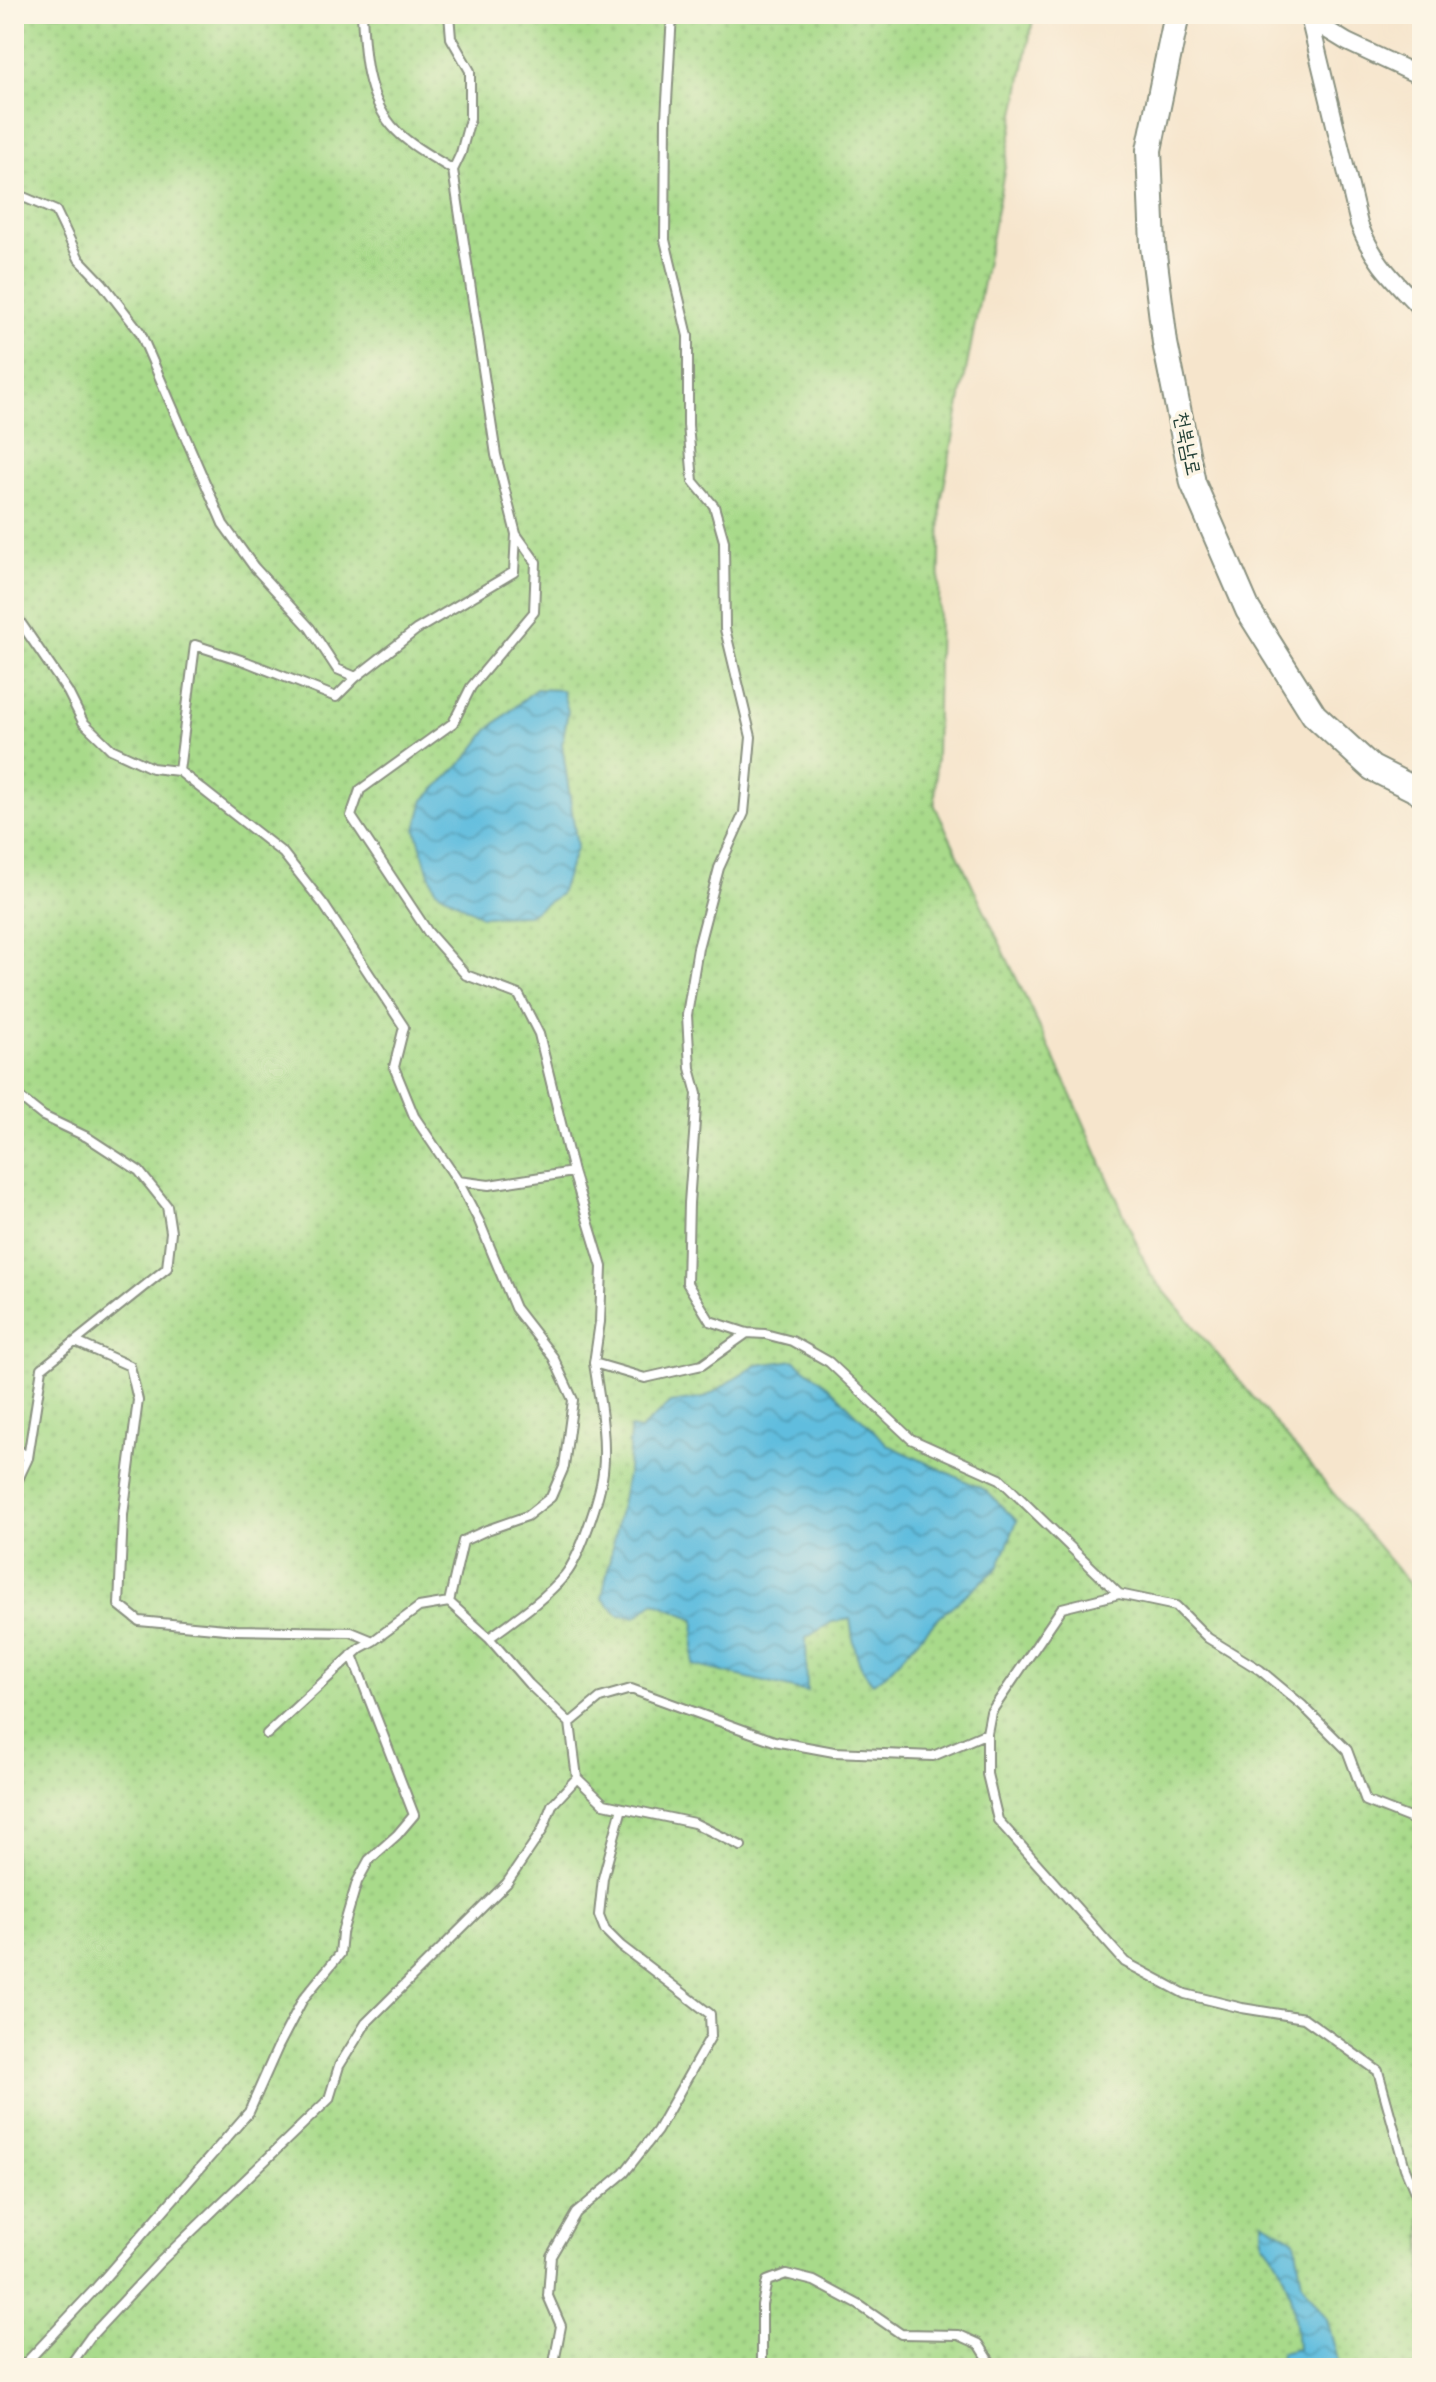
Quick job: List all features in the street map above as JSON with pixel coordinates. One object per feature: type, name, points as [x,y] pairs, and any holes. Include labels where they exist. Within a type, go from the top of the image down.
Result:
[{"type":"main road","name":"천북남로","points":[[1177,14],[1149,150],[1152,219],[1165,343],[1193,483],[1248,610],[1314,715],[1372,768],[1422,793]]},
{"type":"street","points":[[1305,18],[1422,77]]},
{"type":"street","points":[[1305,18],[1368,248],[1381,267],[1422,310]]},
{"type":"lane","points":[[362,14],[364,54],[374,98],[393,127],[453,170]]},
{"type":"lane","points":[[179,771],[195,645],[336,697],[356,677],[416,630],[514,572],[516,534],[496,455],[453,170],[470,119],[470,71],[451,38],[449,14]]},
{"type":"lane","points":[[672,14],[666,119],[665,240],[688,336],[688,425],[693,481],[714,506],[724,541],[725,629],[751,737],[744,813],[719,868],[698,948],[687,1015],[690,1068],[697,1094],[687,1283],[710,1321],[747,1333],[792,1341],[829,1362],[911,1439],[1000,1479],[1119,1594]]},
{"type":"lane","points":[[14,193],[56,211],[79,259],[140,332],[223,524],[254,567],[310,628],[337,669],[356,677]]},
{"type":"lane","points":[[489,1638],[523,1613],[566,1574],[585,1536],[603,1472],[601,1409],[594,1363],[600,1322],[602,1267],[573,1172],[539,1034],[519,995],[466,975],[428,932],[351,816],[360,790],[453,723],[471,687],[534,612],[536,562],[516,534]]},
{"type":"lane","points":[[14,613],[68,692],[83,722],[111,749],[152,768],[179,771],[283,853],[324,905],[404,1027],[394,1067],[414,1116],[458,1181],[479,1221],[515,1308],[553,1357],[573,1400],[564,1467],[551,1497],[527,1516],[463,1541],[449,1602]]},
{"type":"lane","points":[[14,1093],[43,1116],[87,1137],[139,1171],[167,1206],[171,1232],[167,1268],[42,1368],[28,1458],[14,1488]]},
{"type":"lane","points":[[458,1181],[489,1185],[573,1172]]},
{"type":"lane","points":[[594,1363],[645,1378],[702,1365],[747,1333]]},
{"type":"lane","points":[[76,1342],[130,1366],[138,1400],[123,1515],[119,1605],[139,1621],[236,1630],[351,1632],[373,1641]]},
{"type":"lane","points":[[14,1446],[28,1458]]},
{"type":"lane","points":[[1422,1823],[1366,1801],[1347,1750],[1302,1705],[1260,1670],[1208,1638],[1176,1606],[1119,1594],[1062,1608],[991,1712],[987,1733],[987,1774],[998,1820],[1125,1962],[1185,1994],[1242,2008],[1304,2018],[1378,2071],[1405,2168],[1422,2209]]},
{"type":"lane","points":[[449,1602],[489,1638],[529,1684],[570,1723],[577,1778],[604,1804],[694,1823],[741,1846]]},
{"type":"lane","points":[[267,1734],[352,1655],[419,1607],[449,1602]]},
{"type":"lane","points":[[21,2368],[95,2289],[249,2112],[303,1999],[340,1954],[342,1933],[357,1882],[369,1860],[414,1815],[352,1655]]},
{"type":"lane","points":[[570,1723],[600,1698],[631,1689],[774,1741],[834,1752],[933,1756],[987,1733]]},
{"type":"lane","points":[[68,2368],[91,2336],[160,2262],[329,2099],[339,2066],[366,2023],[507,1883],[542,1831],[552,1805],[577,1778]]},
{"type":"lane","points":[[553,2368],[561,2326],[548,2296],[551,2256],[576,2213],[624,2173],[657,2131],[711,2036],[710,2014],[621,1946],[605,1930],[599,1915],[603,1878],[622,1808]]},
{"type":"lane","points":[[762,2368],[762,2305],[767,2281],[786,2274],[814,2281],[859,2305],[901,2334],[959,2335],[979,2344],[994,2368]]},
{"type":"green space","points":[[14,14],[1034,14],[941,502],[935,806],[1072,1096],[1150,1274],[1422,1599],[1422,2368],[14,2368]]},
{"type":"water","points":[[536,689],[562,690],[568,711],[562,744],[577,846],[560,894],[528,915],[481,916],[436,890],[416,829],[424,800],[469,756],[490,728]]},
{"type":"water","points":[[794,1360],[828,1386],[888,1445],[985,1490],[1017,1521],[998,1568],[940,1616],[886,1674],[873,1683],[859,1661],[850,1619],[832,1622],[806,1638],[807,1692],[693,1665],[695,1619],[654,1602],[636,1617],[619,1615],[602,1598],[628,1470],[630,1428],[640,1430],[671,1403],[704,1398],[757,1365]]},
{"type":"water","points":[[1263,2221],[1295,2240],[1302,2283],[1327,2319],[1340,2368],[1280,2368],[1280,2353],[1297,2349],[1294,2320],[1285,2278],[1263,2242]]}]
